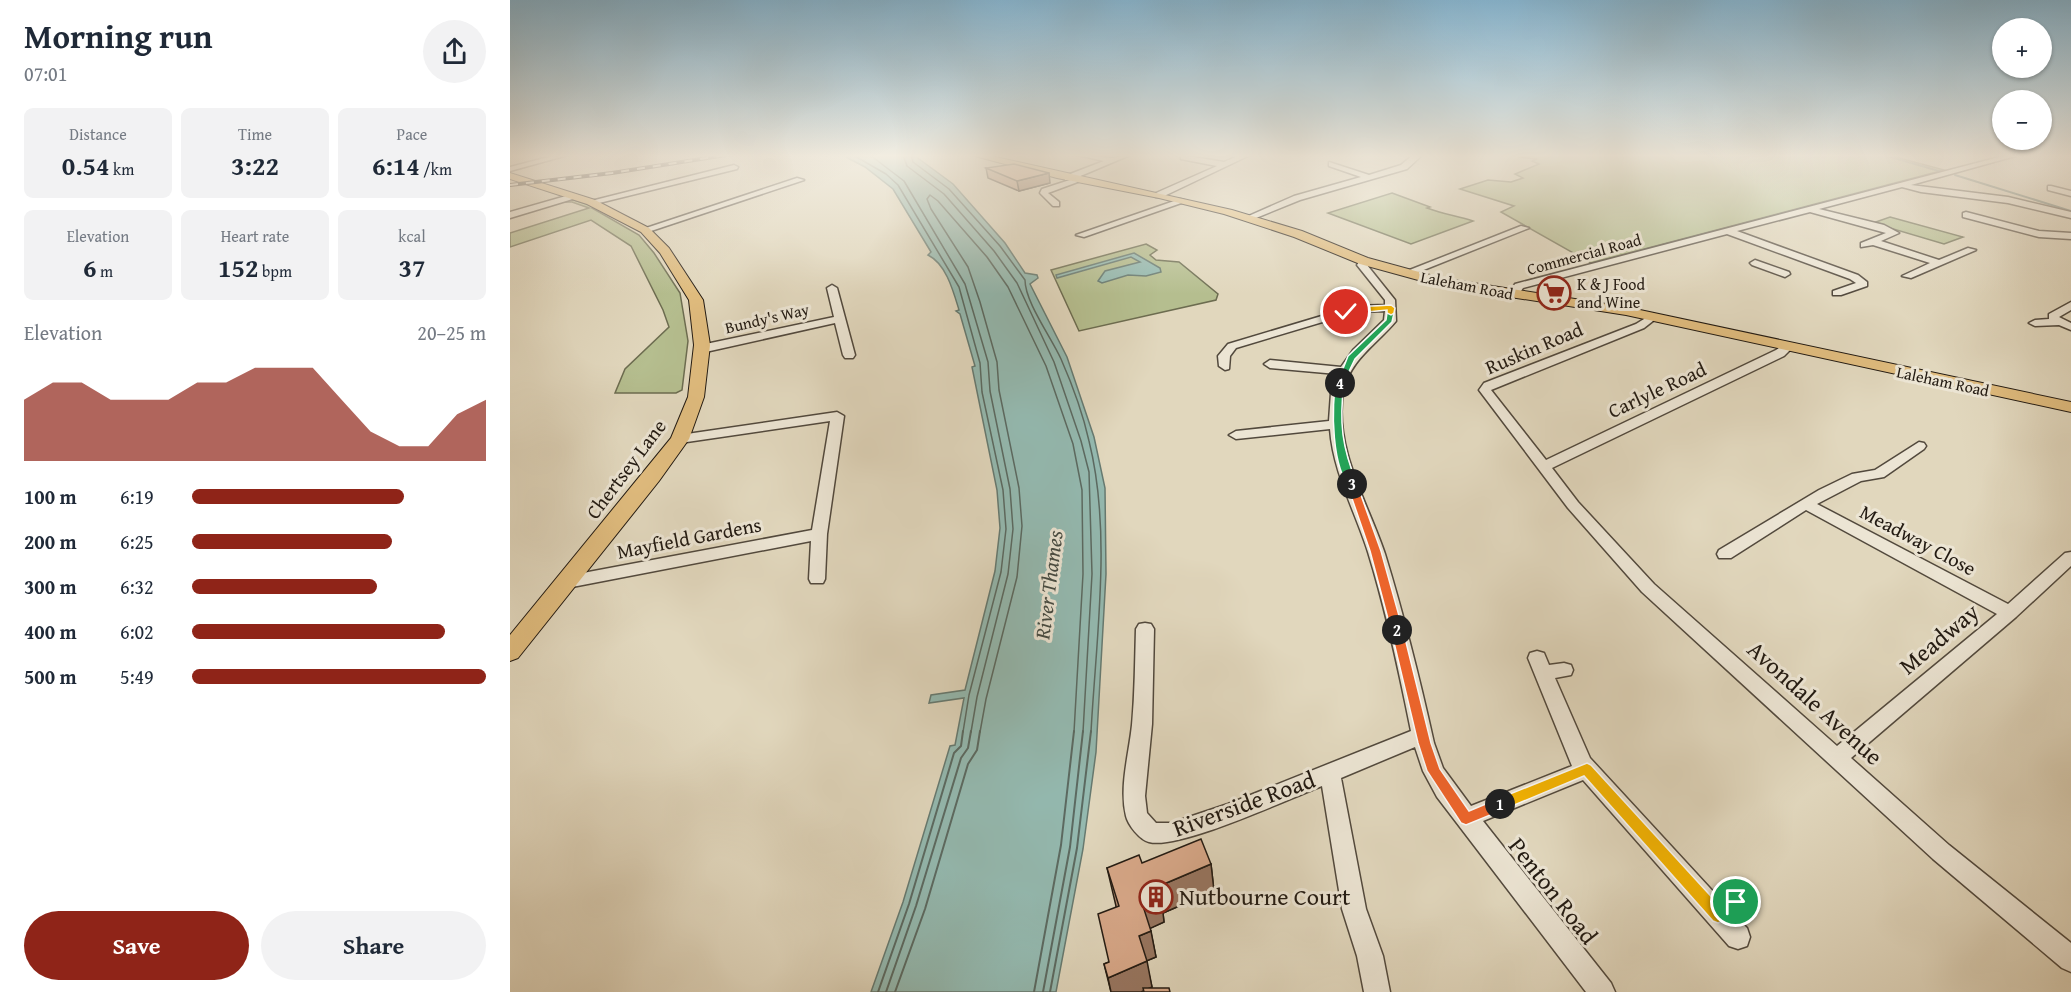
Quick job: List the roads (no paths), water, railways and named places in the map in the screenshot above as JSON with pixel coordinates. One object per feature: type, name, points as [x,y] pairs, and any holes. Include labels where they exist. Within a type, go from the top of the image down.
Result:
[{"type":"main road","name":"Laleham Road","points":[[1184,201],[1298,234],[1364,261],[1466,287],[1516,290],[1652,316],[1970,387],[2071,407]]},
{"type":"main road","name":"Chertsey Lane","points":[[510,652],[680,439],[696,397],[701,329],[696,300],[665,251],[645,230],[591,202]]},
{"type":"street","points":[[510,215],[555,201]]},
{"type":"street","points":[[645,230],[734,201]]},
{"type":"street","points":[[1053,201],[1056,204]]},
{"type":"street","points":[[1081,235],[1182,201]]},
{"type":"street","points":[[1248,218],[1289,201]]},
{"type":"street","name":"Commercial Road","points":[[1516,290],[1840,201]]},
{"type":"street","points":[[2013,201],[2071,215]]},
{"type":"street","points":[[1810,209],[1833,217],[1881,227],[1893,233],[1869,243],[1940,262]]},
{"type":"street","points":[[1966,215],[2039,234],[2071,236]]},
{"type":"street","points":[[1407,273],[1524,228]]},
{"type":"street","points":[[1728,231],[1854,277],[1863,284],[1842,292],[1859,295]]},
{"type":"street","points":[[1906,276],[1967,251],[1952,249]]},
{"type":"street","points":[[1785,274],[1760,264],[1787,259],[1789,255]]},
{"type":"street","points":[[1225,366],[1224,356],[1232,345],[1355,309],[1391,308],[1390,300],[1382,287],[1362,265],[1364,261]]},
{"type":"street","name":"Bundy's Way","points":[[832,288],[849,355]]},
{"type":"street","points":[[2071,305],[2053,316],[2054,319],[2071,327]]},
{"type":"street","name":"Penton Road","points":[[1391,308],[1390,321],[1351,358],[1344,371],[1337,395],[1337,424],[1340,453],[1376,551],[1434,771],[1466,818],[1602,992]]},
{"type":"street","name":"Ruskin Road","points":[[1543,467],[1485,390],[1488,386],[1640,326],[1652,316]]},
{"type":"street","name":"Bundy's Way","points":[[701,350],[839,319]]},
{"type":"street","points":[[2035,323],[2059,322]]},
{"type":"street","name":"Carlyle Road","points":[[1543,467],[1776,355],[1787,347]]},
{"type":"street","points":[[1270,364],[1344,371]]},
{"type":"street","points":[[680,439],[837,416],[819,534],[818,579]]},
{"type":"street","points":[[1236,435],[1337,424]]},
{"type":"street","name":"Meadway Close","points":[[1725,554],[1806,504],[1857,477],[1879,474],[1919,446]]},
{"type":"street","name":"Avondale Avenue","points":[[1543,467],[1573,505],[1648,588],[1941,852],[2071,958]]},
{"type":"street","name":"Meadway Close","points":[[1806,504],[2010,613]]},
{"type":"street","name":"Mayfield Gardens","points":[[567,582],[819,534]]},
{"type":"street","name":"Meadway","points":[[1838,757],[2010,613],[2071,557]]},
{"type":"street","name":"Riverside Road","points":[[1144,628],[1142,724],[1134,796],[1137,818],[1151,833],[1171,832],[1231,813],[1423,735]]},
{"type":"street","points":[[1548,667],[1582,764],[1727,909],[1738,937]]},
{"type":"street","points":[[1466,818],[1587,769]]},
{"type":"street","name":"Riverside Road","points":[[1330,773],[1354,909],[1370,956],[1377,992]]},
{"type":"water","name":"River Thames","points":[[900,201],[968,201],[1005,243],[1025,273],[1037,275],[1038,278],[1030,284],[1067,357],[1094,437],[1105,488],[1106,574],[1096,752],[1083,849],[1056,992],[871,992],[903,902],[950,746],[955,745],[964,698],[929,703],[931,695],[965,690],[995,571],[1000,528],[997,490],[972,367],[975,366],[960,314],[956,311],[959,310],[948,278],[940,265],[928,255],[931,252]]},
{"type":"water","points":[[1134,253],[1160,268],[1161,272],[1146,276],[1128,275],[1102,283],[1098,281],[1105,271],[1140,262],[1131,257],[1057,278],[1056,275]]},
{"type":"waterway","points":[[2040,201],[2071,211]]},
{"type":"place","name":"K & J Food and Wine","points":[[1554,293]]},
{"type":"place","name":"Nutbourne Court","points":[[1156,897]]}]
